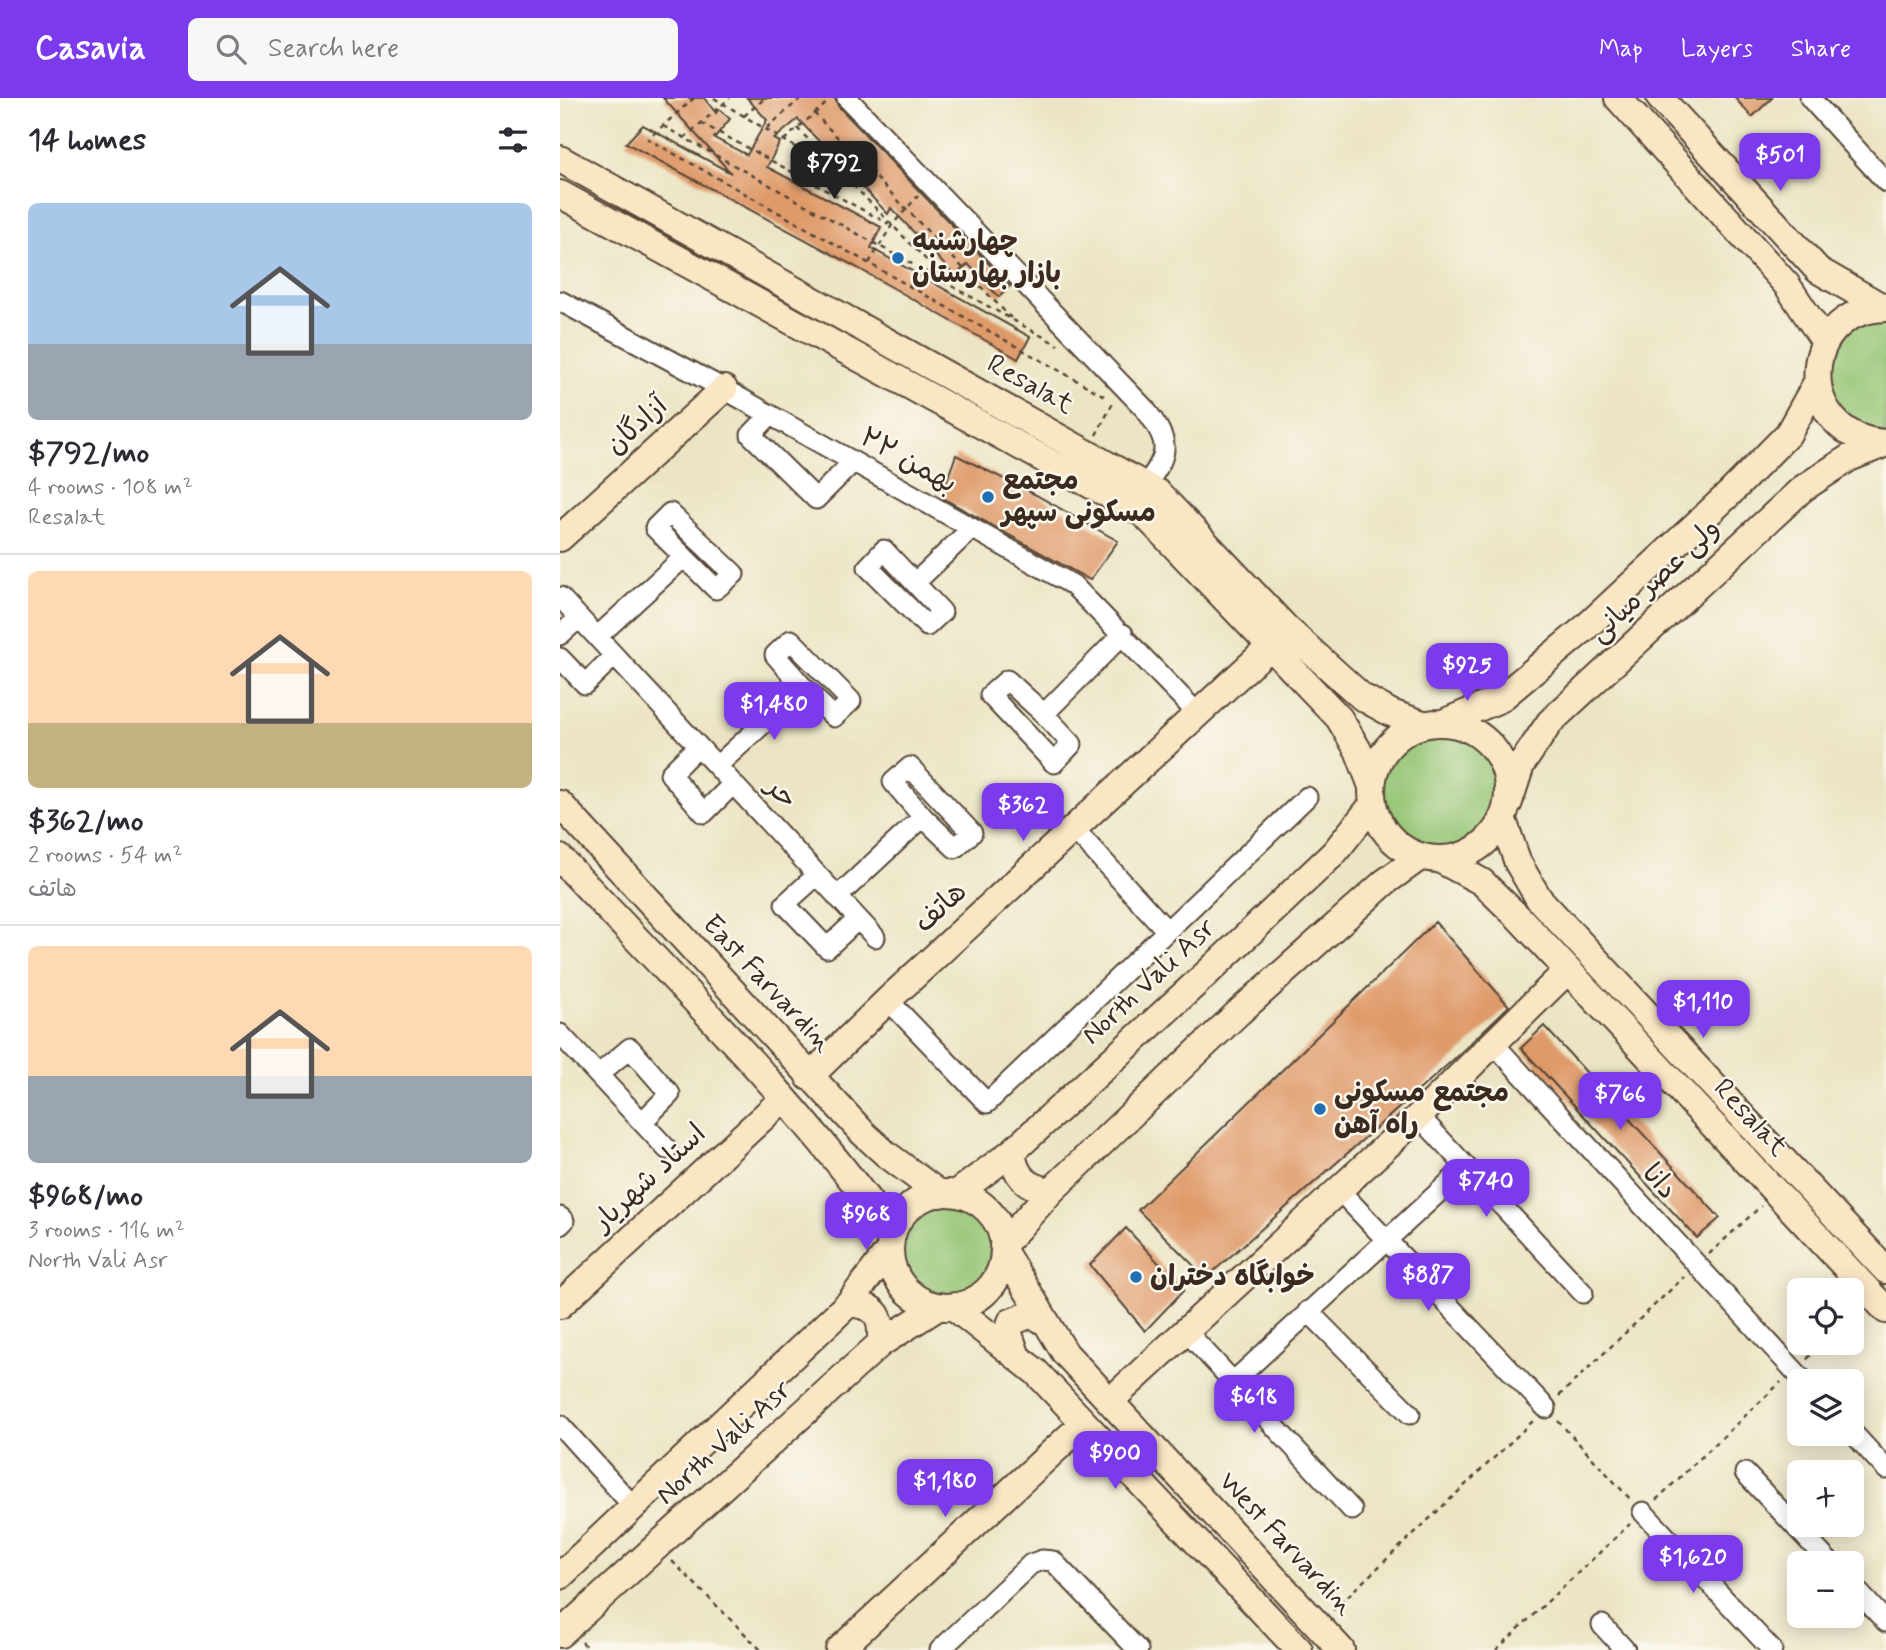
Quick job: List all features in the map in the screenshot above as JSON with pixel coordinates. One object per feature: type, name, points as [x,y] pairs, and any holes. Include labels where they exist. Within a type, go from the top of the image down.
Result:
[{"type":"main road","points":[[1618,98],[1787,285],[1825,342],[1833,331],[1856,314],[1885,308]]},
{"type":"main road","points":[[1660,98],[1818,270],[1885,308]]},
{"type":"main road","name":"Resalat","points":[[560,159],[1158,493],[1287,629],[1362,697],[1391,713],[1434,723]]},
{"type":"main road","name":"Resalat","points":[[560,194],[1144,514],[1339,718],[1357,750],[1372,794]]},
{"type":"main road","name":"ولی عصر میانی","points":[[1434,723],[1500,699],[1585,628],[1730,494],[1788,433],[1816,382],[1818,362],[1825,342]]},
{"type":"main road","points":[[1816,382],[1826,410],[1846,432],[1864,440],[1885,443]]},
{"type":"main road","name":"آزادگان","points":[[560,538],[724,389]]},
{"type":"main road","name":"ولی عصر میانی","points":[[1506,811],[1521,765],[1550,722],[1802,489],[1849,458],[1885,443]]},
{"type":"main road","name":"هاتف","points":[[809,1077],[888,1000],[1271,646]]},
{"type":"main road","points":[[1434,723],[1467,727],[1477,733],[1501,758],[1508,779],[1506,811],[1492,836],[1477,849],[1460,857],[1430,858],[1398,845],[1382,827],[1372,794],[1377,764],[1388,746],[1404,732],[1434,723]]},
{"type":"main road","name":"North Vali Asr","points":[[948,1194],[1012,1152],[1334,853],[1372,794]]},
{"type":"main road","name":"East Farvardin","points":[[560,804],[809,1077],[886,1154],[948,1194]]},
{"type":"main road","name":"Resalat","points":[[1506,811],[1518,863],[1539,899],[1886,1270]]},
{"type":"main road","points":[[560,858],[783,1098],[853,1179],[891,1241]]},
{"type":"main road","name":"Resalat","points":[[1430,858],[1482,882],[1568,970],[1886,1310]]},
{"type":"main road","points":[[1004,1248],[1051,1191],[1238,1013],[1384,882],[1430,858]]},
{"type":"main road","points":[[1110,1401],[1419,1116],[1568,970]]},
{"type":"main road","name":"استاد شهریار","points":[[560,1305],[783,1098]]},
{"type":"main road","points":[[1012,1152],[1014,1167],[1022,1180],[1035,1189],[1051,1191]]},
{"type":"main road","points":[[853,1179],[868,1181],[875,1178],[882,1170],[886,1154]]},
{"type":"main road","points":[[948,1194],[971,1199],[985,1208],[995,1221],[1004,1248],[1001,1268],[994,1282],[983,1294],[970,1303],[946,1307],[922,1302],[904,1286],[892,1265],[891,1241],[899,1219],[910,1206],[924,1198],[948,1194]]},
{"type":"main road","name":"North Vali Asr","points":[[560,1576],[849,1303],[891,1241]]},
{"type":"main road","name":"West Farvardin","points":[[1004,1248],[1065,1353],[1340,1650]]},
{"type":"main road","points":[[849,1303],[866,1305],[877,1315],[882,1328],[881,1343]]},
{"type":"main road","points":[[946,1307],[1036,1372],[1299,1650]]},
{"type":"main road","name":"North Vali Asr","points":[[560,1634],[881,1343],[946,1307]]},
{"type":"main road","points":[[1017,1357],[1008,1331],[1011,1322],[1032,1314],[1045,1322]]},
{"type":"main road","points":[[839,1650],[1084,1423]]},
{"type":"street","points":[[847,98],[1157,424],[1165,446],[1161,464],[1145,486]]},
{"type":"street","points":[[1810,98],[1886,182]]},
{"type":"street","name":"۲۲ بهمن","points":[[560,301],[724,389],[1073,585],[1197,713]]},
{"type":"street","points":[[770,415],[751,435],[816,499],[853,462]]},
{"type":"street","points":[[916,582],[972,528]]},
{"type":"street","points":[[597,638],[684,557]]},
{"type":"street","name":"حر","points":[[560,597],[875,937]]},
{"type":"street","points":[[560,635],[579,618]]},
{"type":"street","points":[[1044,714],[1123,634]]},
{"type":"street","points":[[560,658],[584,684],[614,656]]},
{"type":"street","points":[[717,766],[803,687]]},
{"type":"street","points":[[698,747],[670,774],[704,813],[733,784]]},
{"type":"street","points":[[888,1000],[987,1103],[1307,797]]},
{"type":"street","points":[[837,897],[923,817]]},
{"type":"street","points":[[1074,828],[1167,931]]},
{"type":"street","points":[[817,875],[785,904],[827,948],[858,919]]},
{"type":"street","points":[[560,1034],[667,1149]]},
{"type":"street","name":"دانا","points":[[1494,1044],[1793,1369]]},
{"type":"street","points":[[598,1075],[631,1048],[670,1094],[642,1122]]},
{"type":"street","points":[[1419,1116],[1583,1293]]},
{"type":"street","points":[[1233,1382],[1466,1167]]},
{"type":"street","points":[[1339,1190],[1546,1408]]},
{"type":"street","points":[[560,1217],[564,1221],[560,1225]]},
{"type":"street","points":[[1308,1311],[1410,1414]]},
{"type":"street","points":[[1186,1331],[1352,1510]]},
{"type":"street","points":[[560,1425],[633,1506]]},
{"type":"street","points":[[1864,1445],[1886,1469]]},
{"type":"street","points":[[1745,1473],[1819,1551]]},
{"type":"street","points":[[1643,1512],[1772,1650]]},
{"type":"street","points":[[942,1649],[1031,1564],[1042,1560],[1053,1561],[1138,1650]]},
{"type":"street","points":[[1864,1598],[1886,1622]]},
{"type":"street","points":[[1602,1625],[1625,1650]]},
{"type":"path","points":[[694,98],[648,139],[1114,401],[1086,453]]},
{"type":"path","points":[[714,98],[845,176]]},
{"type":"path","points":[[684,138],[730,98]]},
{"type":"path","points":[[744,116],[765,98]]},
{"type":"path","points":[[765,129],[801,98]]},
{"type":"path","points":[[784,140],[831,99]]},
{"type":"path","points":[[814,113],[1015,321]]},
{"type":"path","points":[[701,123],[892,225]]},
{"type":"path","points":[[663,126],[1066,349]]},
{"type":"path","points":[[797,128],[953,287]]},
{"type":"path","points":[[869,263],[892,225],[920,193]]},
{"type":"path","points":[[1804,1369],[1815,1355]]},
{"type":"path","points":[[1496,1650],[1643,1512],[1787,1386]]},
{"type":"path","points":[[1546,1408],[1643,1512]]},
{"type":"path","points":[[657,1546],[761,1650]]},
{"type":"green space","points":[[1886,315],[1886,435],[1854,427],[1829,397],[1827,357],[1850,325]]},
{"type":"green space","points":[[1441,729],[1465,733],[1484,747],[1498,766],[1502,790],[1498,814],[1484,833],[1465,847],[1441,851],[1417,847],[1398,833],[1384,814],[1380,790],[1384,766],[1398,747],[1417,733]]},
{"type":"green space","points":[[946,1205],[963,1208],[978,1218],[988,1233],[991,1250],[988,1267],[978,1282],[963,1292],[946,1295],[929,1292],[914,1282],[904,1267],[901,1250],[904,1233],[914,1218],[929,1208]]},
{"type":"building","points":[[663,98],[704,98],[716,113],[719,109],[730,119],[714,138],[747,155],[767,120],[747,98],[835,98],[838,106],[1010,286],[999,297],[968,264],[955,276],[891,208],[888,214],[798,119],[774,139],[780,142],[767,167],[881,227],[871,248],[1030,337],[1018,359],[858,268],[626,143],[643,125],[731,173]]},
{"type":"building","points":[[1735,98],[1772,98],[1752,117]]},
{"type":"building","points":[[956,455],[1036,495],[1118,541],[1090,580],[941,497]]},
{"type":"building","name":"مجتمع مسکونی راه آهن","points":[[1435,922],[1509,1006],[1453,1060],[1206,1278],[1138,1210]]},
{"type":"building","points":[[1544,1026],[1720,1218],[1697,1238],[1521,1048]]},
{"type":"building","name":"خوابگاه دختران","points":[[1126,1228],[1184,1290],[1145,1331],[1090,1265]]},
{"type":"place","name":"چهارشنبه بازار بهارستان","points":[[898,258]]},
{"type":"place","name":"مجتمع مسکونی سپهر","points":[[988,497]]},
{"type":"place","name":"مجتمع مسکونی راه آهن","points":[[1320,1109]]},
{"type":"place","name":"خوابگاه دختران","points":[[1136,1277]]}]
